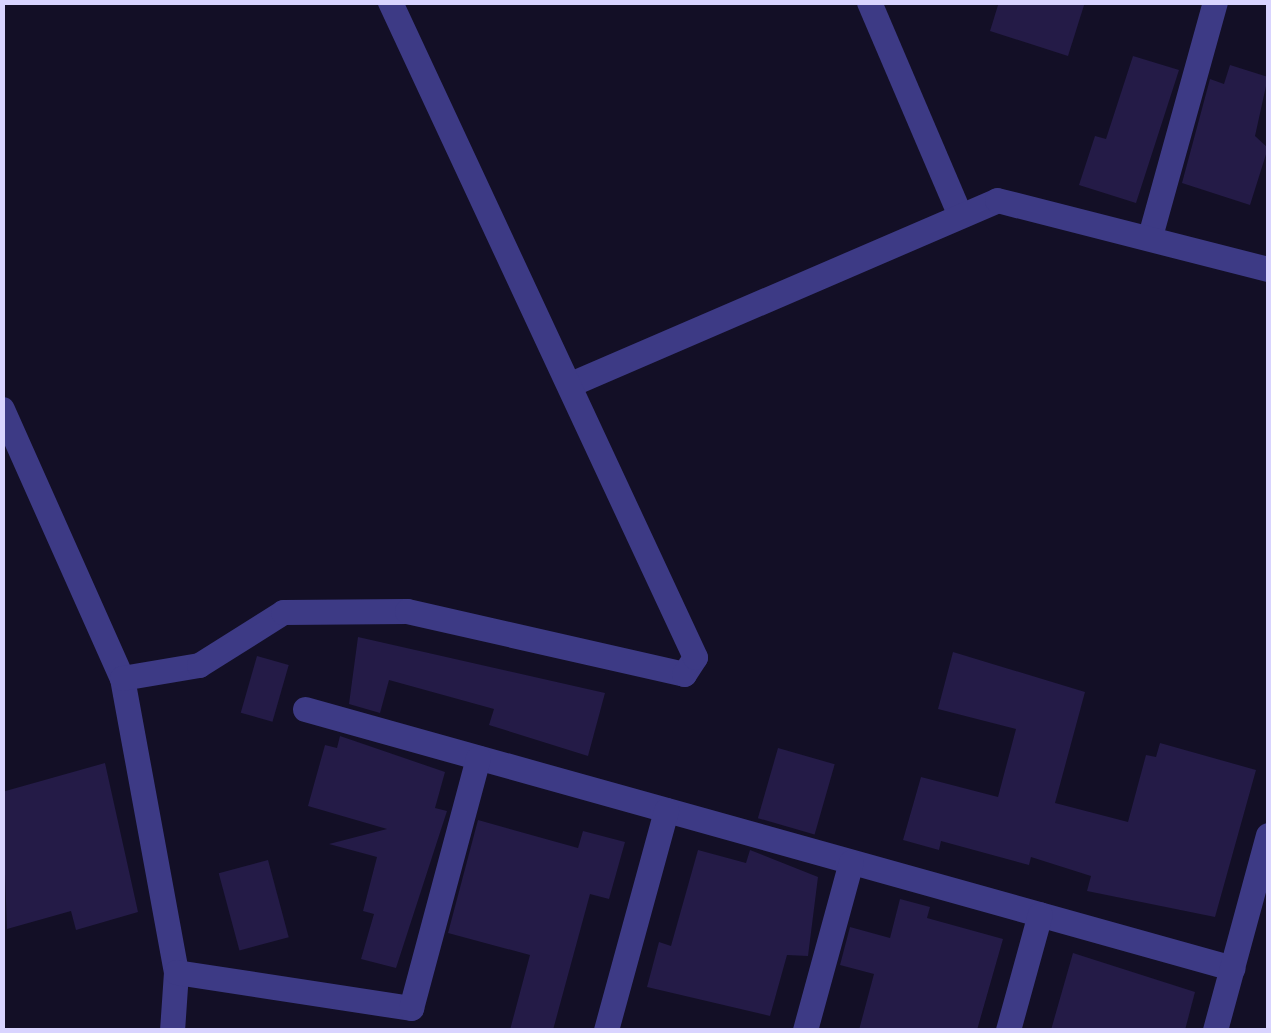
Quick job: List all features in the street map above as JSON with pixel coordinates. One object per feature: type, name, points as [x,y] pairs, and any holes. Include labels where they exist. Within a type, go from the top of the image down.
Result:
[{"type":"street","points":[[122,678],[199,665],[283,612],[407,611],[684,674],[695,657],[573,383],[390,2]]},
{"type":"street","points":[[869,2],[960,215]]},
{"type":"street","points":[[1150,236],[1214,2]]},
{"type":"street","points":[[573,383],[997,200],[1268,269]]},
{"type":"street","points":[[2,408],[122,678],[176,972],[172,1030]]},
{"type":"street","points":[[304,710],[1232,968]]},
{"type":"street","points":[[176,972],[411,1008],[478,758]]},
{"type":"street","points":[[606,1030],[666,810]]},
{"type":"street","points":[[1216,1030],[1268,835]]},
{"type":"street","points":[[804,1030],[850,862]]},
{"type":"street","points":[[1008,1030],[1040,914]]},
{"type":"building","points":[[999,2],[1085,2],[1068,56],[990,31]]},
{"type":"building","points":[[1133,56],[1179,70],[1136,203],[1079,185],[1095,136],[1106,139]]},
{"type":"building","points":[[1230,65],[1268,77],[1255,136],[1268,148],[1250,205],[1182,183],[1210,79],[1224,84]]},
{"type":"building","points":[[358,637],[605,693],[588,756],[489,725],[494,709],[389,680],[380,713],[349,704]]},
{"type":"building","points":[[953,652],[1085,692],[1055,803],[1128,822],[1146,755],[1156,757],[1160,743],[1256,770],[1215,917],[1087,891],[1091,876],[1031,857],[1029,865],[941,841],[939,850],[903,840],[921,777],[998,797],[1016,729],[938,709]]},
{"type":"building","points":[[257,656],[289,665],[272,722],[241,713]]},
{"type":"building","points":[[340,736],[445,772],[435,808],[447,811],[396,968],[361,959],[374,914],[363,911],[377,857],[329,844],[387,829],[308,806],[325,745],[337,748]]},
{"type":"building","points":[[778,748],[835,764],[815,834],[758,818]]},
{"type":"building","points":[[105,763],[138,912],[76,930],[71,911],[7,929],[2,792]]},
{"type":"building","points":[[478,820],[578,848],[583,831],[625,842],[609,899],[590,894],[553,1030],[510,1030],[530,955],[448,933]]},
{"type":"building","points":[[698,850],[746,863],[750,850],[818,877],[808,956],[787,955],[770,1016],[647,987],[659,942],[671,946]]},
{"type":"building","points":[[268,860],[289,937],[239,950],[219,873]]},
{"type":"building","points":[[900,899],[930,907],[927,918],[1003,939],[977,1030],[859,1030],[874,974],[840,965],[850,927],[890,938]]},
{"type":"building","points":[[1073,953],[1195,992],[1185,1030],[1051,1030]]}]
